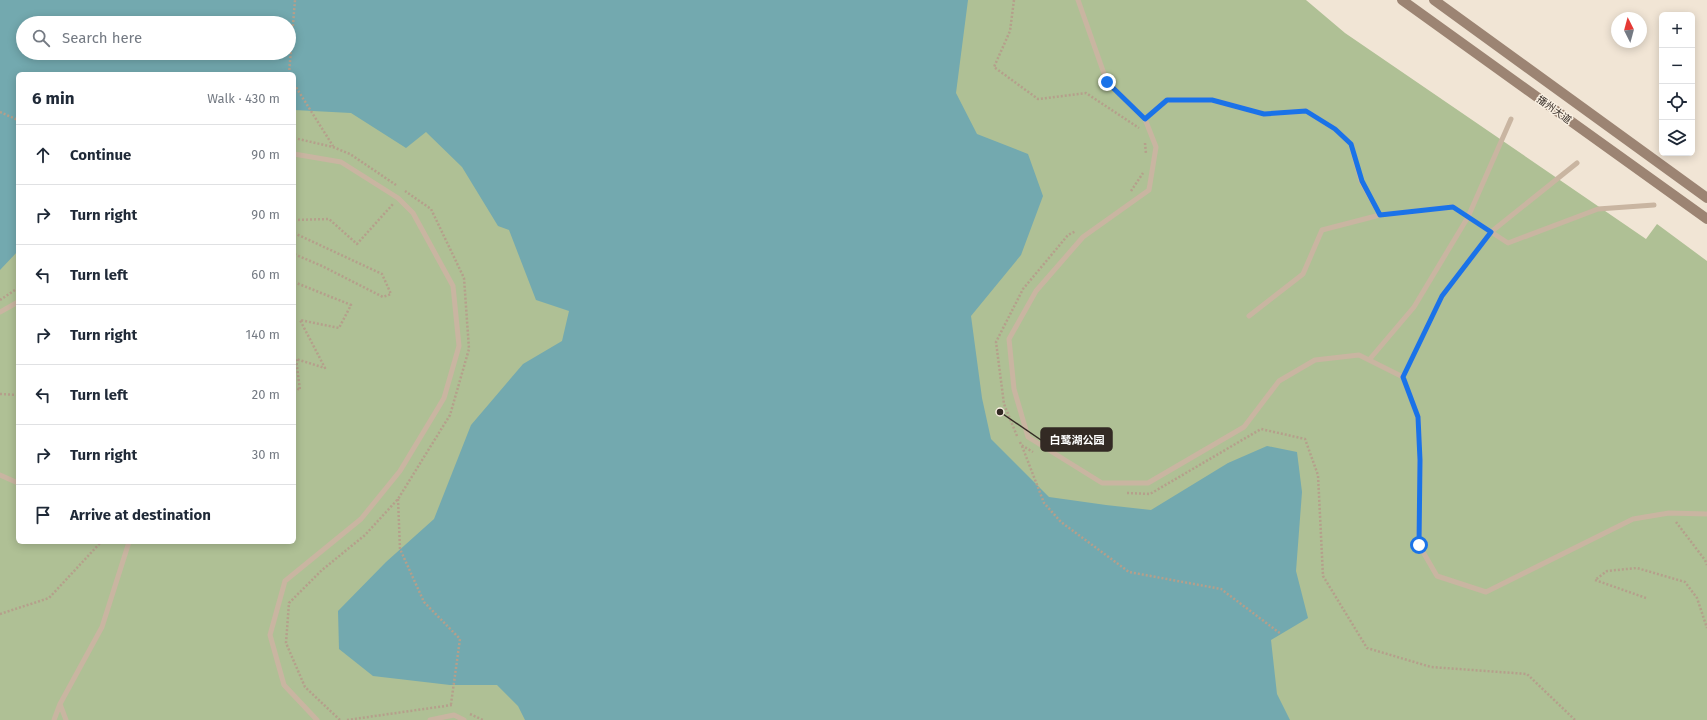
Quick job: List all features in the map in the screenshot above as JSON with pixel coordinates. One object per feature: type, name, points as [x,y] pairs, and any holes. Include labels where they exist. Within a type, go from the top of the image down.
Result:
[{"type":"main road","name":"播州大道","points":[[1402,0],[1707,219]]},
{"type":"main road","name":"播州大道","points":[[1434,0],[1707,198]]},
{"type":"lane","points":[[1078,0],[1107,82],[1145,119],[1156,147],[1149,190],[1083,237],[1036,291],[1009,339],[1014,389],[1028,437],[1102,483],[1148,483],[1244,427],[1279,381],[1315,360],[1359,356],[1403,377],[1418,417],[1420,460],[1419,545],[1437,576],[1486,592],[1634,518],[1669,513],[1707,514]]},
{"type":"lane","points":[[1145,119],[1167,100],[1212,100],[1264,114],[1306,111],[1335,129],[1351,144],[1362,181],[1380,215]]},
{"type":"lane","points":[[1368,360],[1414,307],[1468,217],[1510,119]]},
{"type":"lane","points":[[296,154],[341,162],[398,198],[413,213],[452,286],[459,346],[444,398],[400,472],[361,519],[285,581],[270,635],[284,685],[318,720]]},
{"type":"lane","points":[[1403,377],[1442,296],[1491,232],[1577,163]]},
{"type":"lane","points":[[1249,316],[1303,274],[1322,230],[1380,215],[1453,207],[1508,243],[1598,209],[1654,205]]},
{"type":"lane","points":[[0,312],[16,303]]},
{"type":"lane","points":[[0,475],[16,482]]},
{"type":"lane","points":[[54,720],[60,704],[102,627],[127,544]]},
{"type":"lane","points":[[60,704],[66,720]]},
{"type":"lane","points":[[430,720],[454,715],[464,720]]},
{"type":"path","points":[[294,16],[295,0]]},
{"type":"path","points":[[1014,0],[1010,31],[994,66],[1038,99],[1086,93],[1144,131]]},
{"type":"path","points":[[289,72],[290,60]]},
{"type":"path","points":[[296,87],[333,147]]},
{"type":"path","points":[[0,112],[16,119]]},
{"type":"path","points":[[296,138],[333,147],[350,154],[431,209],[464,278],[469,348],[450,415],[398,499],[365,535],[322,570],[289,603],[286,643],[305,687],[340,720]]},
{"type":"path","points":[[1144,138],[1146,160]]},
{"type":"path","points":[[1129,194],[1147,167]]},
{"type":"path","points":[[296,220],[329,219],[357,244],[398,198]]},
{"type":"path","points":[[1081,228],[1068,235],[1023,290],[996,342],[1004,404],[1044,503],[1061,522],[1129,572],[1221,589],[1281,634]]},
{"type":"path","points":[[296,234],[382,274],[391,294],[383,296],[296,255]]},
{"type":"path","points":[[296,283],[351,305],[340,328],[300,320],[325,368],[296,359],[300,390],[296,388]]},
{"type":"path","points":[[0,300],[16,289]]},
{"type":"path","points":[[0,394],[16,395]]},
{"type":"path","points":[[1126,493],[1150,494],[1261,429],[1305,439],[1318,475],[1323,576],[1367,648],[1431,667],[1527,674],[1575,720]]},
{"type":"path","points":[[1021,445],[1035,453]]},
{"type":"path","points":[[398,499],[400,549],[424,602],[460,639],[450,704]]},
{"type":"path","points":[[1669,513],[1705,560],[1707,565]]},
{"type":"path","points":[[0,614],[49,598],[98,544]]},
{"type":"path","points":[[1646,598],[1595,580],[1607,571],[1637,568],[1685,582],[1697,598],[1707,628]]},
{"type":"path","points":[[347,720],[450,704],[457,708]]},
{"type":"path","points":[[463,711],[482,720]]},
{"type":"green space","points":[[0,0],[1306,0],[1345,33],[1646,239],[1657,224],[1707,261],[1707,720],[0,720]]},
{"type":"water","points":[[0,0],[968,0],[956,93],[977,134],[1028,154],[1043,196],[1021,255],[971,316],[982,398],[991,439],[1049,497],[1151,510],[1228,463],[1267,446],[1297,452],[1302,492],[1296,571],[1308,618],[1271,640],[1277,694],[1290,720],[525,720],[518,706],[497,685],[450,685],[373,676],[339,649],[338,611],[386,562],[434,519],[471,425],[523,364],[562,341],[569,311],[536,300],[509,230],[498,226],[462,167],[426,132],[406,148],[351,113],[296,110],[296,72],[16,72],[16,253],[0,270]]},
{"type":"place","name":"白鹭湖公园","points":[[1000,412]]},
{"type":"route","points":[[1107,82],[1145,119],[1167,100],[1212,100],[1264,114],[1306,111],[1335,129],[1351,144],[1362,181],[1380,215],[1453,207],[1491,232],[1442,296],[1403,377],[1418,417],[1420,460],[1419,545]]}]
